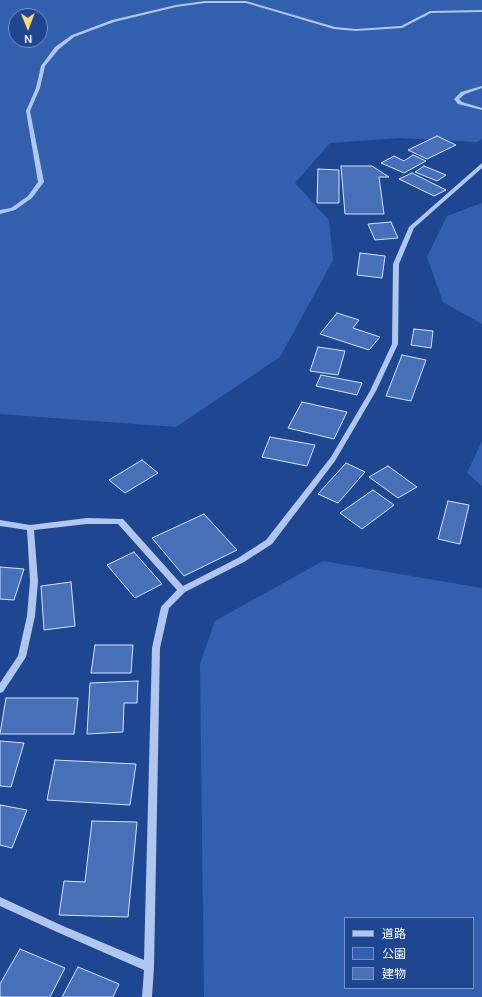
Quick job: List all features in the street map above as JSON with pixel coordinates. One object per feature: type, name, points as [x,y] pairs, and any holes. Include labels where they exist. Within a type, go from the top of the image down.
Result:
[{"type":"street","points":[[0,212],[13,209],[30,197],[41,182],[28,110],[38,88],[43,66],[57,48],[73,36],[114,21],[176,6],[205,2],[246,2],[335,28],[356,30],[402,27],[430,12],[482,11]]},
{"type":"street","points":[[482,87],[463,93],[456,99],[460,103],[482,109]]},
{"type":"street","points":[[147,997],[149,967],[156,648],[165,607],[182,590],[241,560],[269,542],[333,459],[374,391],[395,344],[396,264],[412,227],[482,165]]},
{"type":"street","points":[[0,523],[30,528],[87,521],[120,521],[182,590]]},
{"type":"street","points":[[0,690],[22,657],[30,616],[34,581],[30,528]]},
{"type":"street","points":[[0,901],[60,929],[149,967]]},
{"type":"green space","points":[[0,0],[482,0],[482,139],[477,142],[399,138],[330,143],[295,183],[329,220],[333,260],[280,357],[176,427],[0,414]]},
{"type":"green space","points":[[482,203],[482,324],[443,302],[427,257],[447,216]]},
{"type":"green space","points":[[482,441],[482,486],[467,473]]},
{"type":"green space","points":[[323,561],[482,588],[482,997],[204,997],[200,664],[215,621]]},
{"type":"building","points":[[437,136],[456,145],[427,159],[408,150]]},
{"type":"building","points":[[413,155],[426,161],[404,173],[381,163],[394,156],[404,161]]},
{"type":"building","points":[[341,166],[372,166],[389,177],[379,177],[384,214],[345,214]]},
{"type":"building","points":[[424,166],[446,175],[437,181],[415,172]]},
{"type":"building","points":[[318,169],[339,170],[339,203],[317,203]]},
{"type":"building","points":[[412,173],[446,190],[434,196],[399,179]]},
{"type":"building","points":[[391,222],[398,238],[375,240],[368,224]]},
{"type":"building","points":[[360,253],[385,256],[382,278],[357,275]]},
{"type":"building","points":[[337,313],[359,320],[353,328],[380,337],[369,350],[320,334]]},
{"type":"building","points":[[414,329],[433,331],[431,348],[411,345]]},
{"type":"building","points":[[318,347],[345,351],[338,375],[310,371]]},
{"type":"building","points":[[402,355],[426,360],[411,401],[386,396]]},
{"type":"building","points":[[321,375],[362,383],[357,395],[316,386]]},
{"type":"building","points":[[302,402],[347,412],[334,439],[288,428]]},
{"type":"building","points":[[270,437],[315,445],[307,466],[262,457]]},
{"type":"building","points":[[142,460],[158,473],[125,493],[109,480]]},
{"type":"building","points":[[346,463],[365,472],[338,503],[318,494]]},
{"type":"building","points":[[388,466],[417,487],[398,498],[369,477]]},
{"type":"building","points":[[373,490],[394,505],[362,529],[340,513]]},
{"type":"building","points":[[448,501],[469,505],[460,544],[438,539]]},
{"type":"building","points":[[204,514],[237,550],[184,576],[152,538]]},
{"type":"building","points":[[134,552],[162,584],[135,598],[107,565]]},
{"type":"building","points":[[0,567],[24,569],[14,600],[0,599]]},
{"type":"building","points":[[71,582],[75,626],[44,630],[41,586]]},
{"type":"building","points":[[95,645],[133,645],[131,673],[91,673]]},
{"type":"building","points":[[138,681],[137,703],[124,703],[123,732],[87,734],[90,683]]},
{"type":"building","points":[[6,698],[78,698],[74,734],[0,734]]},
{"type":"building","points":[[0,741],[24,743],[11,787],[0,786]]},
{"type":"building","points":[[55,760],[136,764],[130,805],[47,800]]},
{"type":"building","points":[[0,805],[27,810],[12,848],[0,845]]},
{"type":"building","points":[[92,821],[137,822],[128,917],[59,915],[64,881],[85,882]]},
{"type":"building","points":[[20,949],[65,968],[50,997],[0,997],[0,984]]},
{"type":"building","points":[[78,967],[119,984],[113,997],[62,997]]}]
